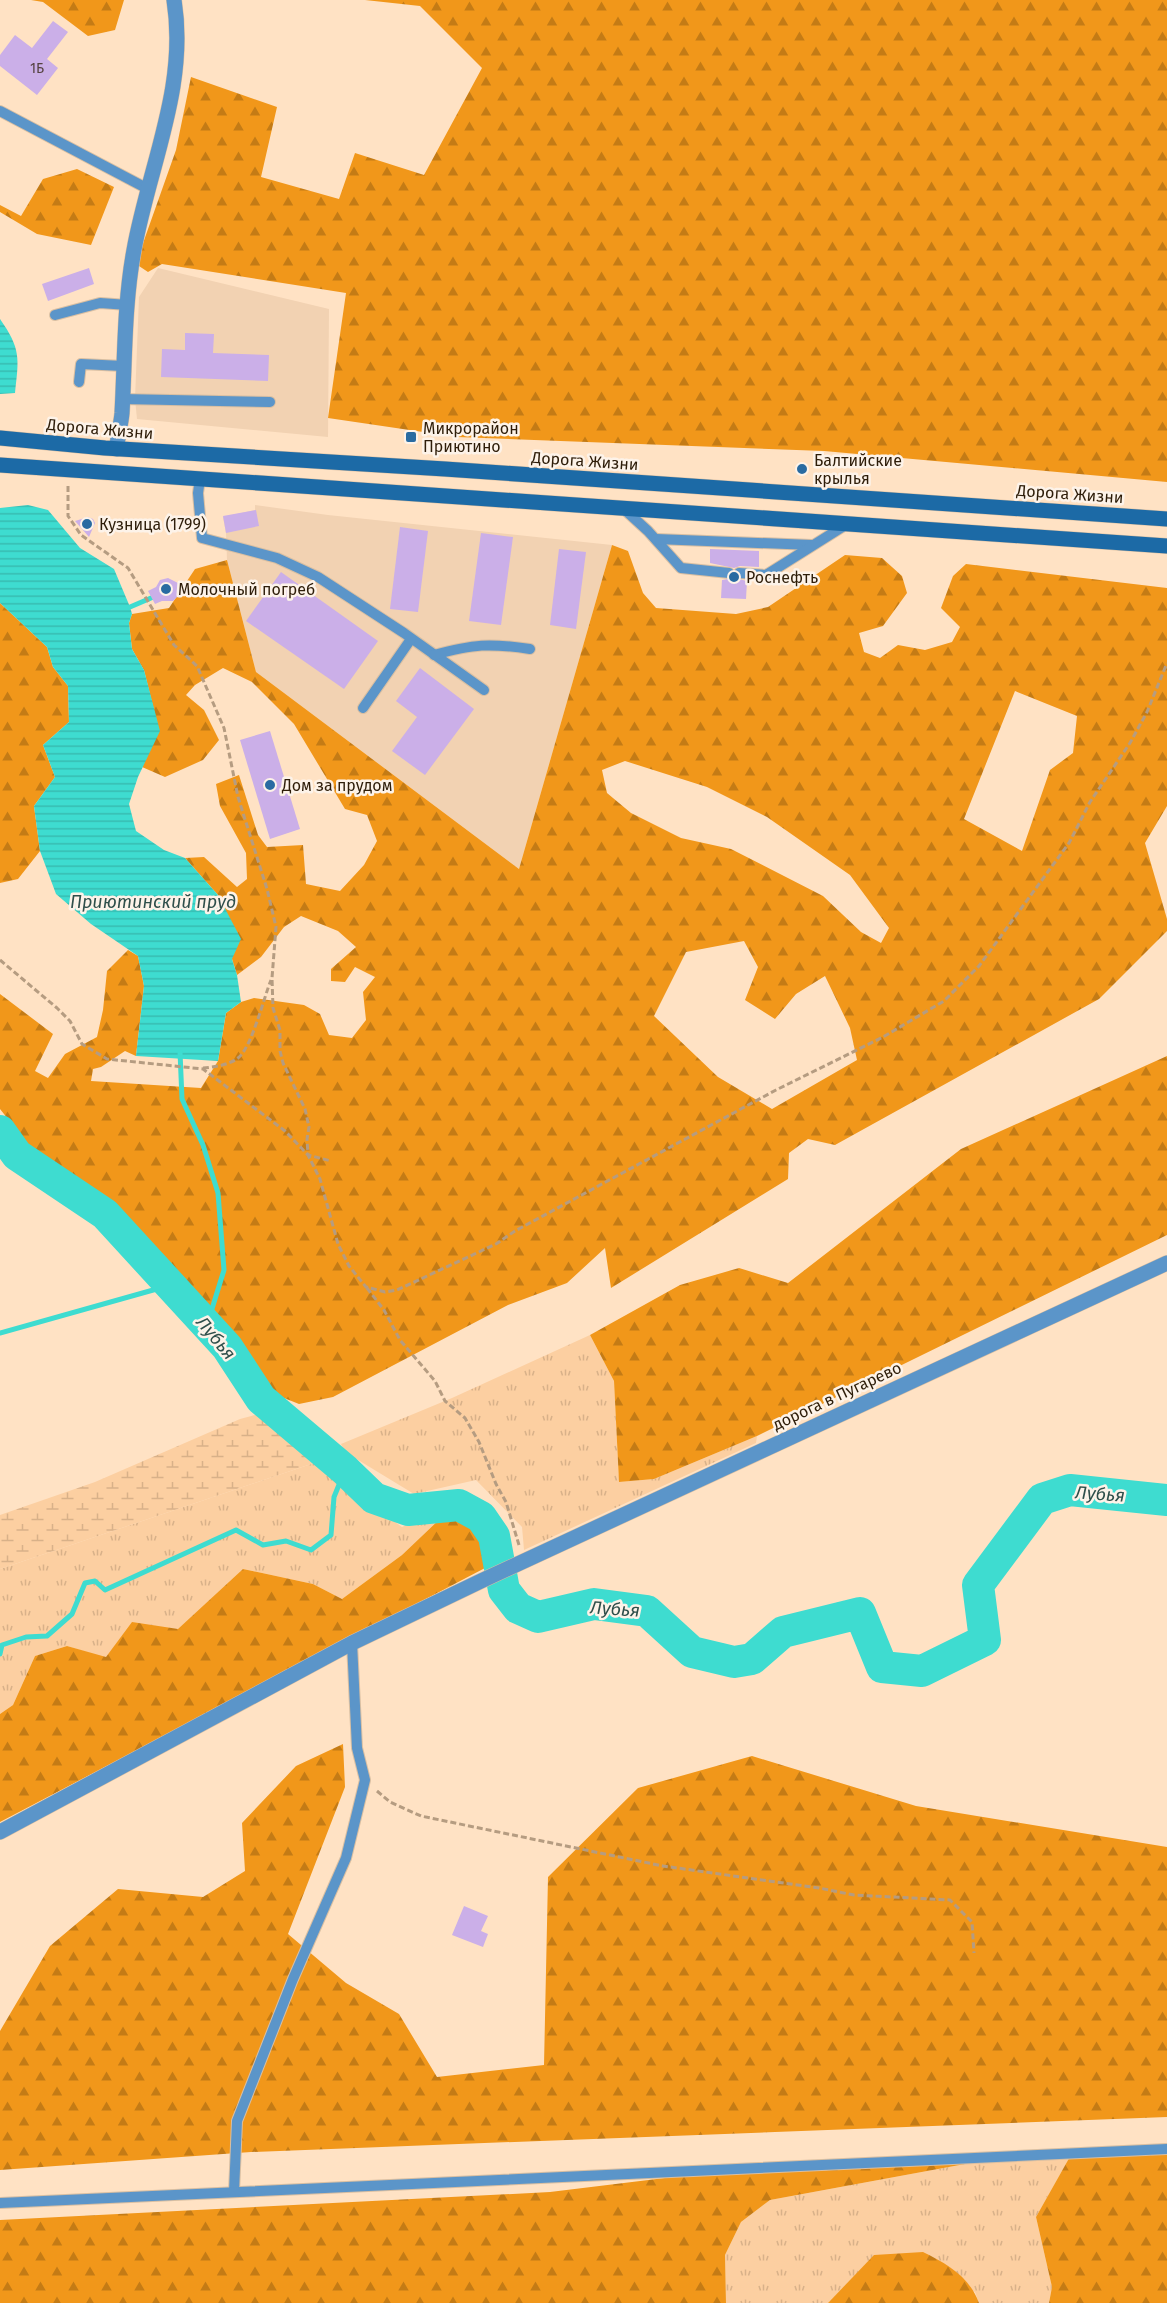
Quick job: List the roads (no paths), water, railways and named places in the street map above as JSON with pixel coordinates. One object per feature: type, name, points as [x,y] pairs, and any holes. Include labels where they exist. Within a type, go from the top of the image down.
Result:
[{"type":"main road","name":"Дорога Жизни","points":[[5,438],[117,449],[1167,519]]},
{"type":"main road","points":[[4,466],[1167,546]]},
{"type":"street","points":[[117,449],[134,251],[167,121],[174,80],[178,28],[174,0]]},
{"type":"street","name":"дорога в Пугарево","points":[[0,1832],[352,1643],[523,1561],[1167,1263]]},
{"type":"lane","points":[[0,111],[148,189]]},
{"type":"lane","points":[[55,315],[100,303],[128,304]]},
{"type":"lane","points":[[79,382],[81,364],[123,366]]},
{"type":"lane","points":[[122,399],[270,402]]},
{"type":"lane","points":[[200,479],[198,493],[202,538],[277,558],[318,577],[484,690]]},
{"type":"lane","points":[[624,508],[656,539],[681,568],[734,573],[766,575],[848,523]]},
{"type":"lane","points":[[656,539],[812,545]]},
{"type":"lane","points":[[363,708],[411,639]]},
{"type":"lane","points":[[434,655],[468,645],[494,644],[530,649]]},
{"type":"lane","points":[[234,2192],[237,2121],[293,1979],[346,1858],[365,1780],[357,1748],[352,1643]]},
{"type":"lane","points":[[0,2203],[1167,2149]]},
{"type":"water","points":[[0,319],[12,338],[17,354],[15,393],[0,394]]},
{"type":"water","name":"Приютинский пруд","points":[[28,505],[48,510],[80,548],[114,569],[130,607],[132,649],[144,670],[160,731],[138,777],[129,804],[136,831],[164,850],[185,858],[218,895],[241,939],[232,959],[241,1002],[226,1013],[218,1061],[136,1056],[144,986],[138,956],[91,924],[56,894],[40,851],[34,806],[55,777],[43,745],[69,722],[68,686],[53,667],[47,647],[0,603],[0,508]]},
{"type":"waterway","points":[[130,607],[151,598]]},
{"type":"waterway","points":[[180,1052],[182,1099],[203,1145],[218,1193],[224,1270],[207,1325]]},
{"type":"waterway","name":"Лубья","points":[[0,1131],[17,1155],[105,1214],[227,1347],[261,1399],[345,1470],[374,1498],[408,1510],[459,1505],[481,1517],[494,1536],[504,1590],[518,1608],[538,1617],[594,1604],[647,1611],[692,1652],[734,1662],[752,1659],[783,1632],[860,1613],[882,1667],[922,1671],[985,1640],[978,1585],[1042,1499],[1070,1490],[1167,1500]]},
{"type":"waterway","points":[[0,1333],[171,1285]]},
{"type":"waterway","points":[[0,1654],[2,1645],[26,1637],[47,1636],[72,1614],[85,1583],[95,1581],[105,1590],[236,1530],[263,1545],[286,1541],[311,1550],[331,1535],[334,1497],[345,1470]]},
{"type":"place","name":"Микрорайон Приютино","points":[[411,437]]},
{"type":"place","name":"Балтийские крылья","points":[[802,469]]},
{"type":"place","name":"Кузница (1799)","points":[[87,524]]},
{"type":"place","name":"Роснефть","points":[[734,577]]},
{"type":"place","name":"Молочный погреб","points":[[166,589]]},
{"type":"place","name":"Дом за прудом","points":[[270,785]]}]
